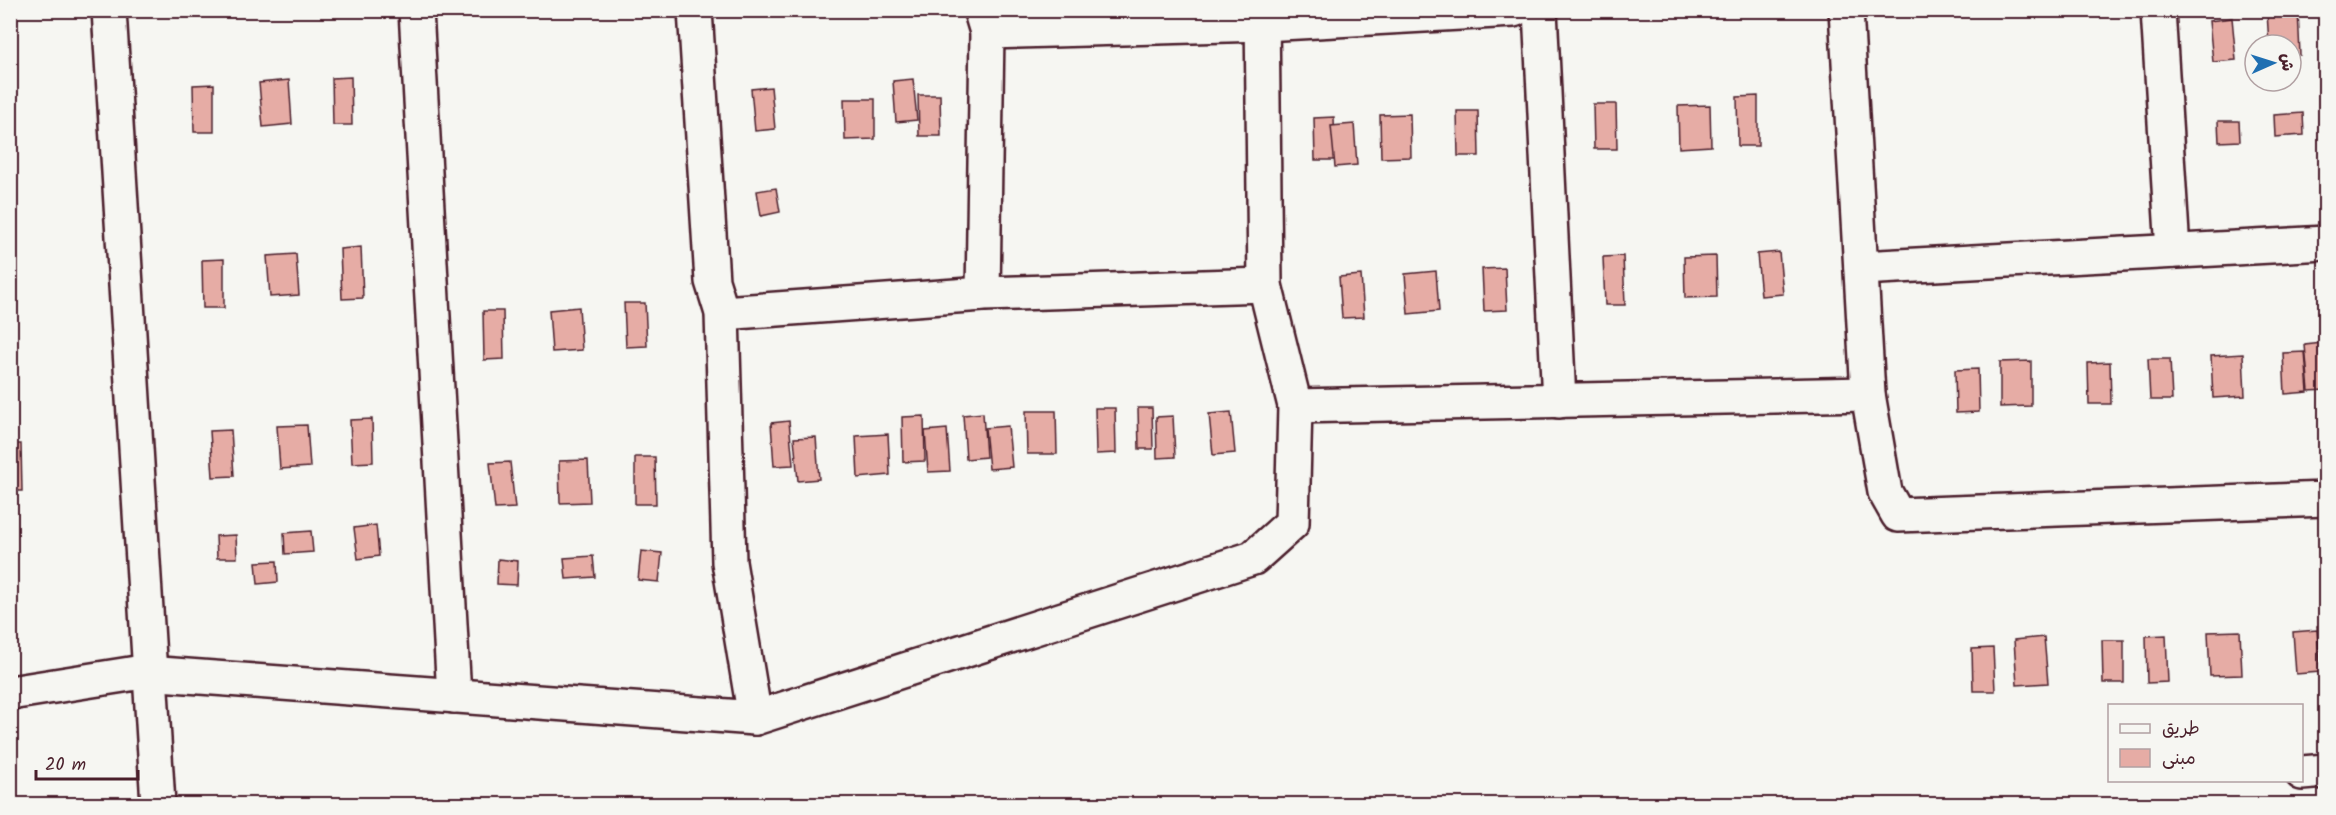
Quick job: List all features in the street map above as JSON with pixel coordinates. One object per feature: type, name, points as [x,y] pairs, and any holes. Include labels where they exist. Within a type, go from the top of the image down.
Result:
[{"type":"street","points":[[109,10],[158,804]]},
{"type":"street","points":[[416,10],[454,696]]},
{"type":"street","points":[[695,10],[712,281],[722,313],[729,562],[755,718]]},
{"type":"street","points":[[983,294],[984,21],[1514,10]]},
{"type":"street","points":[[1539,10],[1559,400]]},
{"type":"street","points":[[1846,10],[1868,394],[1885,492],[1898,515],[2325,499]]},
{"type":"street","points":[[2158,10],[2173,251]]},
{"type":"street","points":[[10,693],[149,671],[160,674],[755,718],[1253,558],[1293,523],[1295,406],[1265,285],[1262,17]]},
{"type":"street","points":[[1861,268],[2325,243]]},
{"type":"street","points":[[722,313],[983,294],[1265,285]]},
{"type":"street","points":[[1295,406],[1868,394]]},
{"type":"street","points":[[2303,773],[2325,771]]},
{"type":"building","points":[[2298,10],[2299,33],[2268,33],[2267,12]]},
{"type":"building","points":[[2232,18],[2236,60],[2213,62],[2209,21]]},
{"type":"building","points":[[351,77],[352,125],[333,125],[332,78]]},
{"type":"building","points":[[913,79],[917,120],[896,122],[893,81]]},
{"type":"building","points":[[289,80],[292,124],[263,127],[259,83]]},
{"type":"building","points":[[214,84],[214,132],[194,132],[193,85]]},
{"type":"building","points":[[771,87],[775,129],[755,131],[751,89]]},
{"type":"building","points":[[918,95],[940,95],[941,136],[919,136]]},
{"type":"building","points":[[1758,96],[1758,146],[1738,146],[1737,97]]},
{"type":"building","points":[[844,99],[875,99],[875,139],[845,140]]},
{"type":"building","points":[[1593,104],[1616,104],[1617,149],[1594,149]]},
{"type":"building","points":[[1710,105],[1711,146],[1679,148],[1678,106]]},
{"type":"building","points":[[1457,111],[1478,111],[1479,156],[1458,156]]},
{"type":"building","points":[[2303,113],[2304,135],[2275,137],[2274,115]]},
{"type":"building","points":[[1410,114],[1411,157],[1381,158],[1380,115]]},
{"type":"building","points":[[1334,117],[1335,160],[1315,160],[1314,118]]},
{"type":"building","points":[[2218,121],[2239,121],[2240,141],[2219,142]]},
{"type":"building","points":[[1354,124],[1357,165],[1335,167],[1331,126]]},
{"type":"building","points":[[776,188],[780,212],[761,216],[757,191]]},
{"type":"building","points":[[361,247],[363,298],[342,299],[340,249]]},
{"type":"building","points":[[1779,252],[1783,294],[1761,296],[1757,254]]},
{"type":"building","points":[[296,254],[299,295],[270,297],[267,256]]},
{"type":"building","points":[[1623,256],[1625,305],[1605,305],[1603,257]]},
{"type":"building","points":[[1716,256],[1717,297],[1685,298],[1684,257]]},
{"type":"building","points":[[224,259],[224,308],[203,308],[202,260]]},
{"type":"building","points":[[1505,268],[1507,310],[1484,311],[1482,269]]},
{"type":"building","points":[[1436,271],[1439,311],[1408,314],[1405,274]]},
{"type":"building","points":[[1361,275],[1364,317],[1342,318],[1339,277]]},
{"type":"building","points":[[624,303],[645,303],[647,346],[626,347]]},
{"type":"building","points":[[579,307],[582,350],[552,352],[549,310]]},
{"type":"building","points":[[483,311],[503,311],[504,359],[484,360]]},
{"type":"building","points":[[2322,343],[2325,390],[2309,391],[2305,345]]},
{"type":"building","points":[[2305,352],[2308,392],[2285,394],[2283,353]]},
{"type":"building","points":[[2243,354],[2245,396],[2213,398],[2211,356]]},
{"type":"building","points":[[2148,359],[2170,359],[2172,400],[2150,400]]},
{"type":"building","points":[[2031,361],[2031,406],[2000,407],[2000,362]]},
{"type":"building","points":[[2110,362],[2111,404],[2089,404],[2088,363]]},
{"type":"building","points":[[1978,369],[1979,412],[1956,413],[1955,370]]},
{"type":"building","points":[[1095,408],[1115,408],[1116,453],[1096,454]]},
{"type":"building","points":[[1138,408],[1152,408],[1153,449],[1139,449]]},
{"type":"building","points":[[1026,411],[1056,411],[1057,454],[1027,454]]},
{"type":"building","points":[[1231,412],[1235,453],[1213,455],[1209,414]]},
{"type":"building","points":[[983,413],[986,457],[966,459],[963,415]]},
{"type":"building","points":[[924,416],[925,461],[903,462],[902,417]]},
{"type":"building","points":[[1173,416],[1175,457],[1157,458],[1156,417]]},
{"type":"building","points":[[372,419],[373,462],[352,463],[350,420]]},
{"type":"building","points":[[789,421],[793,465],[774,466],[771,423]]},
{"type":"building","points":[[307,425],[310,467],[280,469],[277,426]]},
{"type":"building","points":[[1008,426],[1012,467],[989,469],[985,428]]},
{"type":"building","points":[[947,429],[950,471],[928,472],[925,431]]},
{"type":"building","points":[[231,430],[234,476],[213,477],[210,431]]},
{"type":"building","points":[[888,434],[890,475],[858,478],[856,436]]},
{"type":"building","points":[[816,437],[819,479],[798,481],[794,438]]},
{"type":"building","points":[[10,444],[21,444],[22,491],[10,491]]},
{"type":"building","points":[[635,457],[655,457],[656,504],[635,504]]},
{"type":"building","points":[[588,460],[590,502],[560,503],[559,461]]},
{"type":"building","points":[[510,462],[515,508],[495,509],[490,463]]},
{"type":"building","points":[[376,525],[379,556],[358,559],[354,528]]},
{"type":"building","points":[[311,531],[313,552],[285,554],[284,533]]},
{"type":"building","points":[[236,535],[237,558],[217,558],[216,536]]},
{"type":"building","points":[[641,551],[662,553],[659,582],[638,580]]},
{"type":"building","points":[[593,556],[595,577],[566,579],[564,558]]},
{"type":"building","points":[[498,559],[518,561],[517,585],[497,584]]},
{"type":"building","points":[[277,561],[278,582],[258,584],[256,562]]},
{"type":"building","points":[[2326,625],[2326,671],[2321,671],[2317,626]]},
{"type":"building","points":[[2317,630],[2320,672],[2296,674],[2293,632]]},
{"type":"building","points":[[2240,631],[2242,675],[2210,676],[2208,632]]},
{"type":"building","points":[[2166,635],[2168,682],[2147,683],[2146,636]]},
{"type":"building","points":[[2044,637],[2048,683],[2017,685],[2014,640]]},
{"type":"building","points":[[2102,640],[2124,640],[2124,683],[2103,683]]},
{"type":"building","points":[[1993,648],[1995,691],[1973,691],[1972,649]]}]
